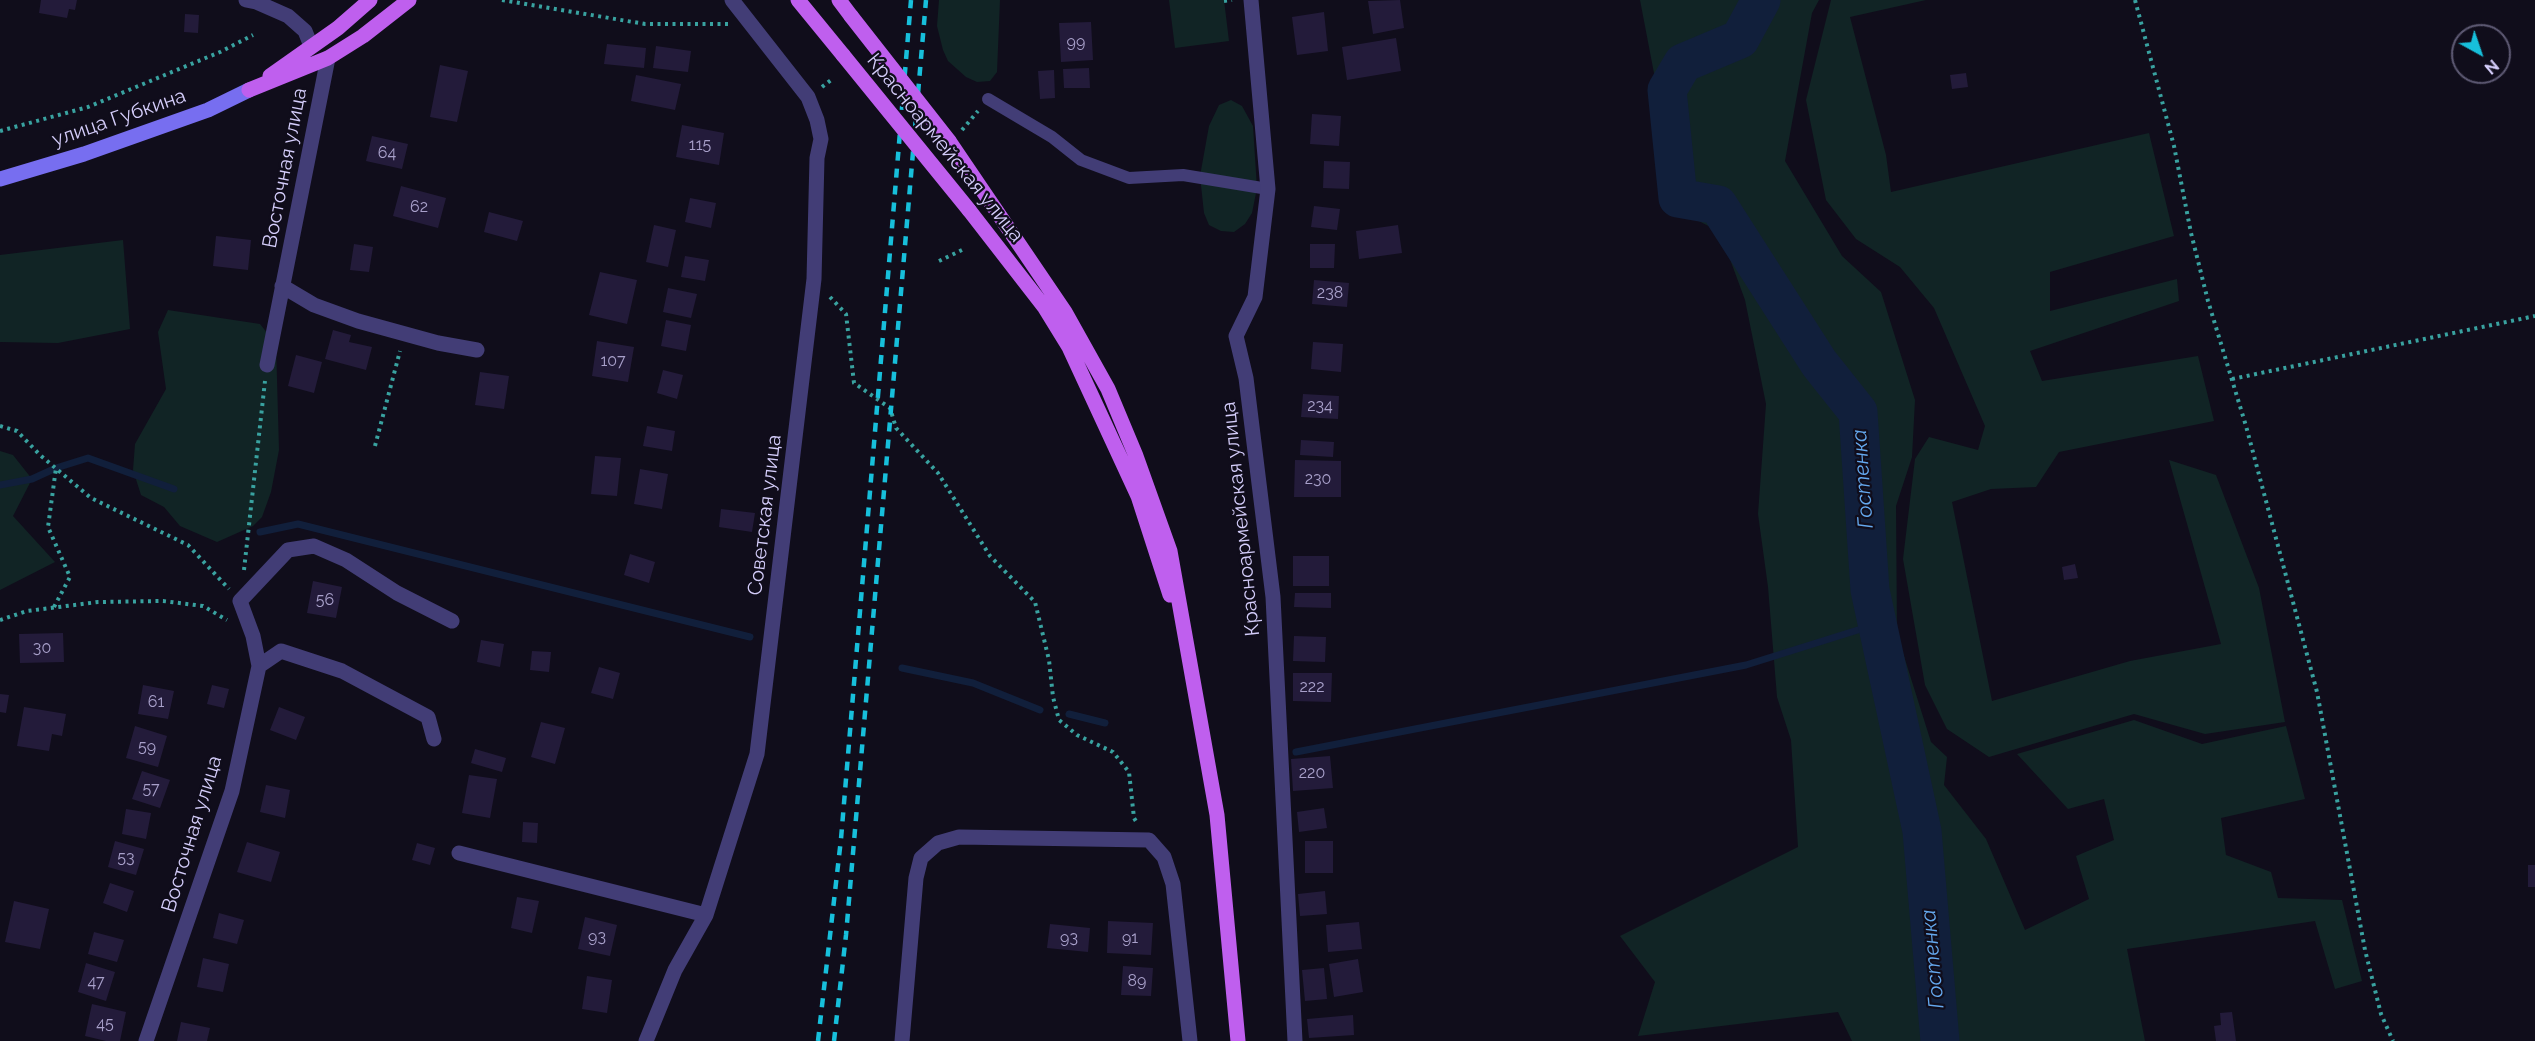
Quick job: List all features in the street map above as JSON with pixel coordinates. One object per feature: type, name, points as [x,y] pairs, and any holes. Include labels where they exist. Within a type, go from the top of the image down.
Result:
[{"type":"main road","name":"улица Губкина","points":[[249,90],[346,21],[370,0]]},
{"type":"main road","name":"улица Губкина","points":[[0,179],[84,154],[208,110],[249,90],[328,58],[363,36],[409,0]]},
{"type":"main road","name":"Красноармейская улица","points":[[798,0],[969,210],[1045,308],[1078,366],[1138,495],[1189,658]]},
{"type":"main road","name":"Красноармейская улица","points":[[839,0],[955,136],[1065,312],[1108,389],[1136,456],[1170,551],[1218,815],[1238,1041]]},
{"type":"street","points":[[246,0],[288,16],[304,31],[311,46]]},
{"type":"street","name":"Советская улица","points":[[646,1041],[675,969],[706,915],[757,754],[814,279],[817,158],[820,139],[817,120],[808,98],[732,0]]},
{"type":"street","name":"Красноармейская улица","points":[[1251,0],[1268,189],[1255,297],[1236,336],[1246,378],[1273,597],[1295,1041]]},
{"type":"street","name":"Восточная улица","points":[[267,365],[328,58]]},
{"type":"street","points":[[282,286],[314,305],[358,321],[438,343],[477,350]]},
{"type":"street","points":[[240,601],[288,550],[314,546],[346,560],[398,593],[452,621]]},
{"type":"street","name":"Восточная улица","points":[[146,1041],[232,791],[259,666],[253,636],[240,601]]},
{"type":"street","points":[[259,666],[281,651],[342,671],[428,717],[434,739]]},
{"type":"street","points":[[902,1041],[916,878],[921,858],[938,843],[959,837],[1149,840],[1164,857],[1173,884],[1190,1041]]},
{"type":"street","points":[[459,853],[706,915]]},
{"type":"lane","points":[[346,21],[356,0]]},
{"type":"lane","points":[[988,99],[1052,137],[1081,160],[1129,178],[1183,175],[1268,189]]},
{"type":"path","points":[[502,0],[645,24],[727,24],[760,36]]},
{"type":"path","points":[[1224,1],[1232,0]]},
{"type":"path","points":[[2135,0],[2174,146],[2191,233],[2208,301],[2277,536],[2317,692],[2366,950],[2381,1014],[2393,1041]]},
{"type":"path","points":[[0,131],[88,107],[220,52],[254,35]]},
{"type":"path","points":[[955,136],[988,99]]},
{"type":"path","points":[[939,261],[966,248]]},
{"type":"path","points":[[814,279],[846,314],[854,383],[890,408],[896,428],[938,473],[990,556],[1035,602],[1050,660],[1053,697],[1059,720],[1077,735],[1113,752],[1129,772],[1134,818],[1149,840]]},
{"type":"path","points":[[2232,379],[2535,316]]},
{"type":"path","points":[[375,446],[404,333]]},
{"type":"path","points":[[240,601],[267,365]]},
{"type":"path","points":[[0,426],[17,430],[91,498],[188,545],[240,601]]},
{"type":"path","points":[[54,607],[70,577],[48,527],[56,468]]},
{"type":"path","points":[[0,620],[27,611],[54,607],[109,602],[163,601],[203,606],[253,636]]},
{"type":"green space","points":[[939,0],[1000,0],[997,72],[990,81],[977,82],[966,77],[948,61],[937,26]]},
{"type":"green space","points":[[1169,0],[1224,0],[1229,41],[1175,48]]},
{"type":"green space","points":[[1640,0],[1819,0],[1812,13],[1785,161],[1842,256],[1881,292],[1915,400],[1912,457],[1896,506],[1897,634],[1931,742],[1947,757],[1944,785],[1986,839],[2025,930],[2089,899],[2076,856],[2114,840],[2104,799],[2068,809],[2017,754],[2134,720],[2202,744],[2286,726],[2305,799],[2221,818],[2226,855],[2271,872],[2278,898],[2342,900],[2362,981],[2335,989],[2315,921],[2127,949],[2145,1041],[1852,1041],[1838,1012],[1638,1036],[1655,982],[1620,936],[1798,847],[1791,740],[1777,697],[1768,587],[1758,514],[1766,404],[1745,300],[1720,232],[1666,204],[1662,115]]},
{"type":"green space","points":[[1831,0],[1926,0],[1850,17],[1886,155],[1891,192],[2149,133],[2174,236],[2050,272],[2050,311],[2177,279],[2179,301],[2030,351],[2042,381],[2198,356],[2214,421],[2059,452],[2036,487],[1991,489],[1952,502],[1992,701],[2130,661],[2221,644],[2169,460],[2216,475],[2259,588],[2285,722],[2205,734],[2134,714],[1989,757],[1947,729],[1925,685],[1903,559],[1915,459],[1929,437],[1978,450],[1985,426],[1934,308],[1900,267],[1856,239],[1826,200],[1806,100]]},
{"type":"green space","points":[[1231,100],[1242,106],[1253,126],[1257,188],[1252,213],[1245,224],[1234,232],[1221,231],[1209,225],[1204,213],[1200,176],[1209,126],[1219,105]]},
{"type":"green space","points":[[123,240],[130,329],[58,343],[0,342],[0,255]]},
{"type":"green space","points":[[168,310],[260,324],[276,344],[279,450],[271,492],[262,517],[253,526],[217,542],[180,526],[164,507],[141,495],[133,470],[135,444],[166,389],[158,332]]},
{"type":"green space","points":[[0,451],[13,455],[32,479],[13,516],[55,562],[0,590]]},
{"type":"building","points":[[41,0],[77,0],[75,10],[69,9],[67,18],[39,13]]},
{"type":"building","points":[[1400,0],[1404,28],[1373,34],[1368,1]]},
{"type":"building","points":[[1324,12],[1328,51],[1297,55],[1292,17]]},
{"type":"building","points":[[185,14],[199,15],[198,33],[184,32]]},
{"type":"building","points":[[1091,22],[1093,60],[1061,62],[1059,23]]},
{"type":"building","points":[[1396,38],[1401,71],[1347,80],[1342,47]]},
{"type":"building","points":[[607,44],[646,48],[644,68],[604,64]]},
{"type":"building","points":[[656,46],[691,51],[688,72],[653,68]]},
{"type":"building","points":[[440,65],[468,71],[457,122],[430,117]]},
{"type":"building","points":[[1089,68],[1090,88],[1064,88],[1063,69]]},
{"type":"building","points":[[1054,70],[1055,98],[1040,99],[1038,71]]},
{"type":"building","points":[[1966,73],[1968,87],[1952,89],[1950,75]]},
{"type":"building","points":[[636,75],[681,84],[675,110],[631,101]]},
{"type":"building","points":[[1312,114],[1341,116],[1339,146],[1310,144]]},
{"type":"building","points":[[682,125],[724,133],[719,165],[676,157]]},
{"type":"building","points":[[372,136],[408,144],[402,169],[366,161]]},
{"type":"building","points":[[1324,161],[1350,162],[1349,189],[1323,188]]},
{"type":"building","points":[[401,186],[446,198],[438,228],[393,216]]},
{"type":"building","points":[[690,198],[716,203],[711,228],[685,222]]},
{"type":"building","points":[[1314,206],[1340,209],[1337,230],[1311,227]]},
{"type":"building","points":[[489,212],[523,221],[517,241],[484,232]]},
{"type":"building","points":[[654,225],[676,230],[668,267],[646,262]]},
{"type":"building","points":[[1398,225],[1402,253],[1359,259],[1356,231]]},
{"type":"building","points":[[216,236],[251,240],[248,270],[213,266]]},
{"type":"building","points":[[354,244],[373,247],[369,272],[350,270]]},
{"type":"building","points":[[1310,244],[1335,244],[1334,268],[1310,268]]},
{"type":"building","points":[[685,256],[709,260],[705,281],[681,277]]},
{"type":"building","points":[[600,272],[637,280],[627,324],[589,315]]},
{"type":"building","points":[[1314,280],[1349,283],[1347,307],[1312,304]]},
{"type":"building","points":[[668,288],[697,294],[691,318],[663,312]]},
{"type":"building","points":[[666,320],[691,325],[686,351],[661,346]]},
{"type":"building","points":[[333,330],[351,335],[349,342],[372,347],[366,370],[325,359]]},
{"type":"building","points":[[597,341],[634,347],[628,382],[592,376]]},
{"type":"building","points":[[1313,342],[1343,344],[1341,372],[1311,369]]},
{"type":"building","points":[[296,355],[322,362],[314,393],[288,386]]},
{"type":"building","points":[[663,370],[683,375],[677,399],[657,393]]},
{"type":"building","points":[[480,372],[509,376],[504,409],[475,405]]},
{"type":"building","points":[[1303,394],[1339,396],[1338,419],[1301,417]]},
{"type":"building","points":[[647,426],[675,431],[672,451],[643,446]]},
{"type":"building","points":[[1301,440],[1334,442],[1333,457],[1300,455]]},
{"type":"building","points":[[595,456],[621,458],[617,496],[591,494]]},
{"type":"building","points":[[1295,460],[1341,461],[1341,497],[1294,497]]},
{"type":"building","points":[[640,469],[668,474],[662,509],[634,504]]},
{"type":"building","points":[[721,509],[755,513],[752,532],[719,527]]},
{"type":"building","points":[[630,554],[655,562],[649,583],[624,575]]},
{"type":"building","points":[[1293,556],[1329,556],[1329,586],[1293,586]]},
{"type":"building","points":[[2075,564],[2078,578],[2064,580],[2062,567]]},
{"type":"building","points":[[313,581],[342,587],[336,618],[307,613]]},
{"type":"building","points":[[1295,593],[1331,593],[1331,608],[1294,607]]},
{"type":"building","points":[[63,633],[64,662],[20,663],[19,634]]},
{"type":"building","points":[[1294,636],[1326,637],[1325,662],[1293,661]]},
{"type":"building","points":[[481,640],[504,644],[500,667],[477,662]]},
{"type":"building","points":[[532,651],[551,652],[549,672],[530,670]]},
{"type":"building","points":[[599,667],[620,673],[613,699],[591,693]]},
{"type":"building","points":[[1293,673],[1332,673],[1331,702],[1293,701]]},
{"type":"building","points":[[143,685],[174,691],[168,719],[138,714]]},
{"type":"building","points":[[212,685],[229,689],[224,708],[207,704]]},
{"type":"building","points":[[0,694],[9,695],[6,713],[0,712]]},
{"type":"building","points":[[24,707],[66,714],[62,736],[52,734],[49,751],[17,746]]},
{"type":"building","points":[[279,707],[305,717],[296,740],[270,730]]},
{"type":"building","points":[[541,722],[565,728],[555,764],[531,757]]},
{"type":"building","points":[[135,726],[167,736],[158,767],[126,758]]},
{"type":"building","points":[[475,749],[506,758],[502,772],[471,763]]},
{"type":"building","points":[[1330,756],[1333,788],[1293,791],[1291,759]]},
{"type":"building","points":[[142,771],[170,780],[160,808],[132,799]]},
{"type":"building","points":[[469,775],[497,779],[490,818],[462,813]]},
{"type":"building","points":[[266,785],[290,790],[285,818],[260,812]]},
{"type":"building","points":[[1324,808],[1327,828],[1299,832],[1297,812]]},
{"type":"building","points":[[126,809],[151,813],[146,839],[122,834]]},
{"type":"building","points":[[523,822],[538,823],[537,843],[522,842]]},
{"type":"building","points":[[115,841],[144,849],[136,875],[108,867]]},
{"type":"building","points":[[1305,841],[1333,841],[1333,873],[1305,873]]},
{"type":"building","points":[[247,842],[280,852],[271,882],[237,872]]},
{"type":"building","points":[[417,843],[435,848],[430,865],[412,860]]},
{"type":"building","points":[[2528,865],[2535,865],[2535,887],[2528,887]]},
{"type":"building","points":[[110,883],[134,891],[127,912],[103,903]]},
{"type":"building","points":[[1325,891],[1327,914],[1300,916],[1298,894]]},
{"type":"building","points":[[517,897],[539,901],[532,933],[511,928]]},
{"type":"building","points":[[14,901],[49,909],[40,949],[5,942]]},
{"type":"building","points":[[219,913],[244,920],[237,944],[213,938]]},
{"type":"building","points":[[585,917],[617,925],[610,956],[578,949]]},
{"type":"building","points":[[1108,921],[1153,923],[1151,955],[1107,953]]},
{"type":"building","points":[[1359,922],[1362,949],[1328,952],[1326,925]]},
{"type":"building","points":[[1050,924],[1090,928],[1088,952],[1047,948]]},
{"type":"building","points":[[94,932],[124,940],[117,962],[88,954]]},
{"type":"building","points":[[203,958],[229,964],[223,992],[197,987]]},
{"type":"building","points":[[1358,959],[1363,992],[1334,997],[1329,964]]},
{"type":"building","points":[[86,963],[115,972],[106,1001],[78,992]]},
{"type":"building","points":[[1123,966],[1153,968],[1151,996],[1121,995]]},
{"type":"building","points":[[1324,968],[1327,999],[1305,1001],[1302,970]]},
{"type":"building","points":[[587,976],[612,980],[607,1013],[582,1009]]},
{"type":"building","points":[[92,1004],[126,1012],[120,1041],[106,1041],[85,1036]]},
{"type":"building","points":[[2232,1012],[2236,1041],[2216,1041],[2214,1026],[2221,1025],[2220,1013]]},
{"type":"building","points":[[1353,1015],[1354,1035],[1309,1038],[1307,1019]]},
{"type":"building","points":[[181,1022],[210,1028],[207,1041],[177,1041]]},
{"type":"waterway","name":"Гостенка","points":[[1761,0],[1740,39],[1683,63],[1667,90],[1678,198],[1718,205],[1819,363],[1858,412],[1870,590],[1922,831],[1940,1041]]},
{"type":"waterway","points":[[0,485],[32,479],[56,468],[88,458],[174,489]]},
{"type":"waterway","points":[[260,532],[298,524],[750,637]]},
{"type":"waterway","points":[[1296,752],[1746,665],[1877,624]]},
{"type":"waterway","points":[[902,668],[973,683],[1040,710]]},
{"type":"waterway","points":[[1069,714],[1105,723]]},
{"type":"railway","points":[[818,1041],[841,839],[911,0]]},
{"type":"railway","points":[[834,1041],[846,935],[926,0]]}]
